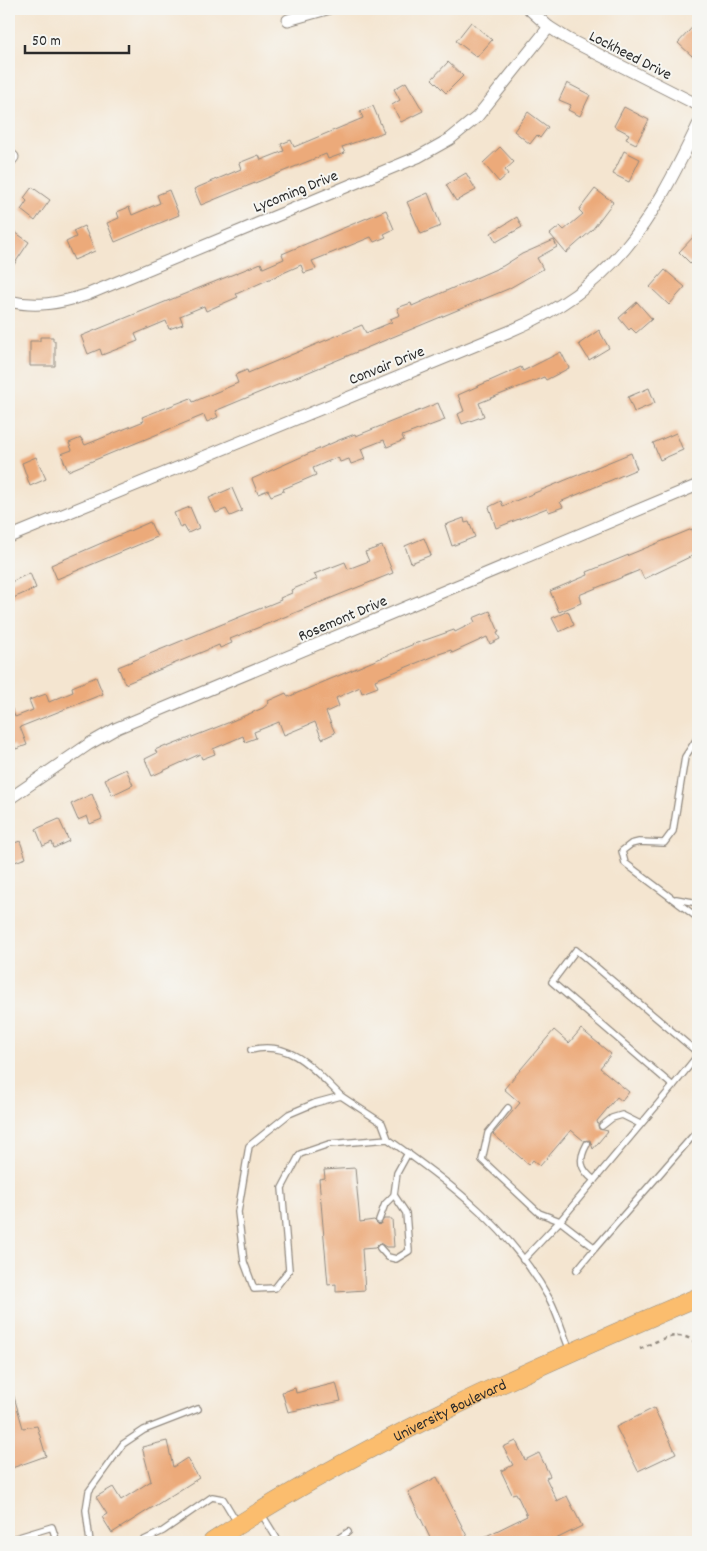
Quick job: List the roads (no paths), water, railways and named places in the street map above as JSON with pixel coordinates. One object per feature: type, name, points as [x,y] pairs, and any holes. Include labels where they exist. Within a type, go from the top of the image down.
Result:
[{"type":"main road","name":"University Boulevard","points":[[212,1542],[375,1445],[476,1395],[698,1297]]},
{"type":"street","points":[[288,20],[327,9]]},
{"type":"street","name":"Lockheed Drive","points":[[529,9],[549,27],[595,54],[698,105]]},
{"type":"street","name":"Lycoming Drive","points":[[9,301],[29,304],[54,304],[86,295],[418,157],[450,139],[477,117],[549,27]]},
{"type":"street","name":"Convair Drive","points":[[9,537],[508,332],[552,312],[595,281],[629,247],[659,202],[698,126]]},
{"type":"street","name":"Rosemont Drive","points":[[9,799],[89,744],[117,728],[698,485]]},
{"type":"lane","points":[[698,737],[686,757],[673,831],[670,838],[664,843],[631,844],[622,852],[625,863],[674,898],[698,918]]},
{"type":"lane","points":[[674,898],[698,903]]},
{"type":"lane","points":[[523,1260],[560,1221],[673,1086],[698,1054],[576,950],[552,982],[673,1086]]},
{"type":"lane","points":[[251,1050],[264,1046],[287,1050],[297,1056],[341,1096],[382,1123],[388,1138],[463,1194],[508,1237],[550,1300],[570,1352]]},
{"type":"lane","points":[[341,1096],[315,1103],[289,1114],[249,1146],[238,1212],[244,1262],[254,1289],[275,1288],[289,1270],[282,1188],[300,1154],[329,1144],[388,1138]]},
{"type":"lane","points":[[508,1108],[488,1133],[482,1160],[539,1213],[560,1221],[595,1248]]},
{"type":"lane","points":[[602,1126],[612,1118],[622,1115],[640,1124]]},
{"type":"lane","points":[[577,1270],[698,1130]]},
{"type":"lane","points":[[587,1144],[581,1154],[581,1165],[584,1171],[594,1180]]},
{"type":"lane","points":[[379,1220],[386,1204],[394,1195],[397,1173],[408,1153]]},
{"type":"lane","points":[[380,1248],[388,1258],[396,1259],[409,1250],[406,1213],[394,1195]]},
{"type":"lane","points":[[90,1542],[86,1510],[89,1491],[123,1444],[144,1430],[198,1409]]},
{"type":"lane","points":[[140,1542],[163,1530],[212,1497],[223,1499],[239,1525]]},
{"type":"lane","points":[[260,1512],[279,1542]]},
{"type":"lane","points":[[9,1540],[52,1527],[57,1542]]},
{"type":"lane","points":[[333,1542],[348,1532]]}]
